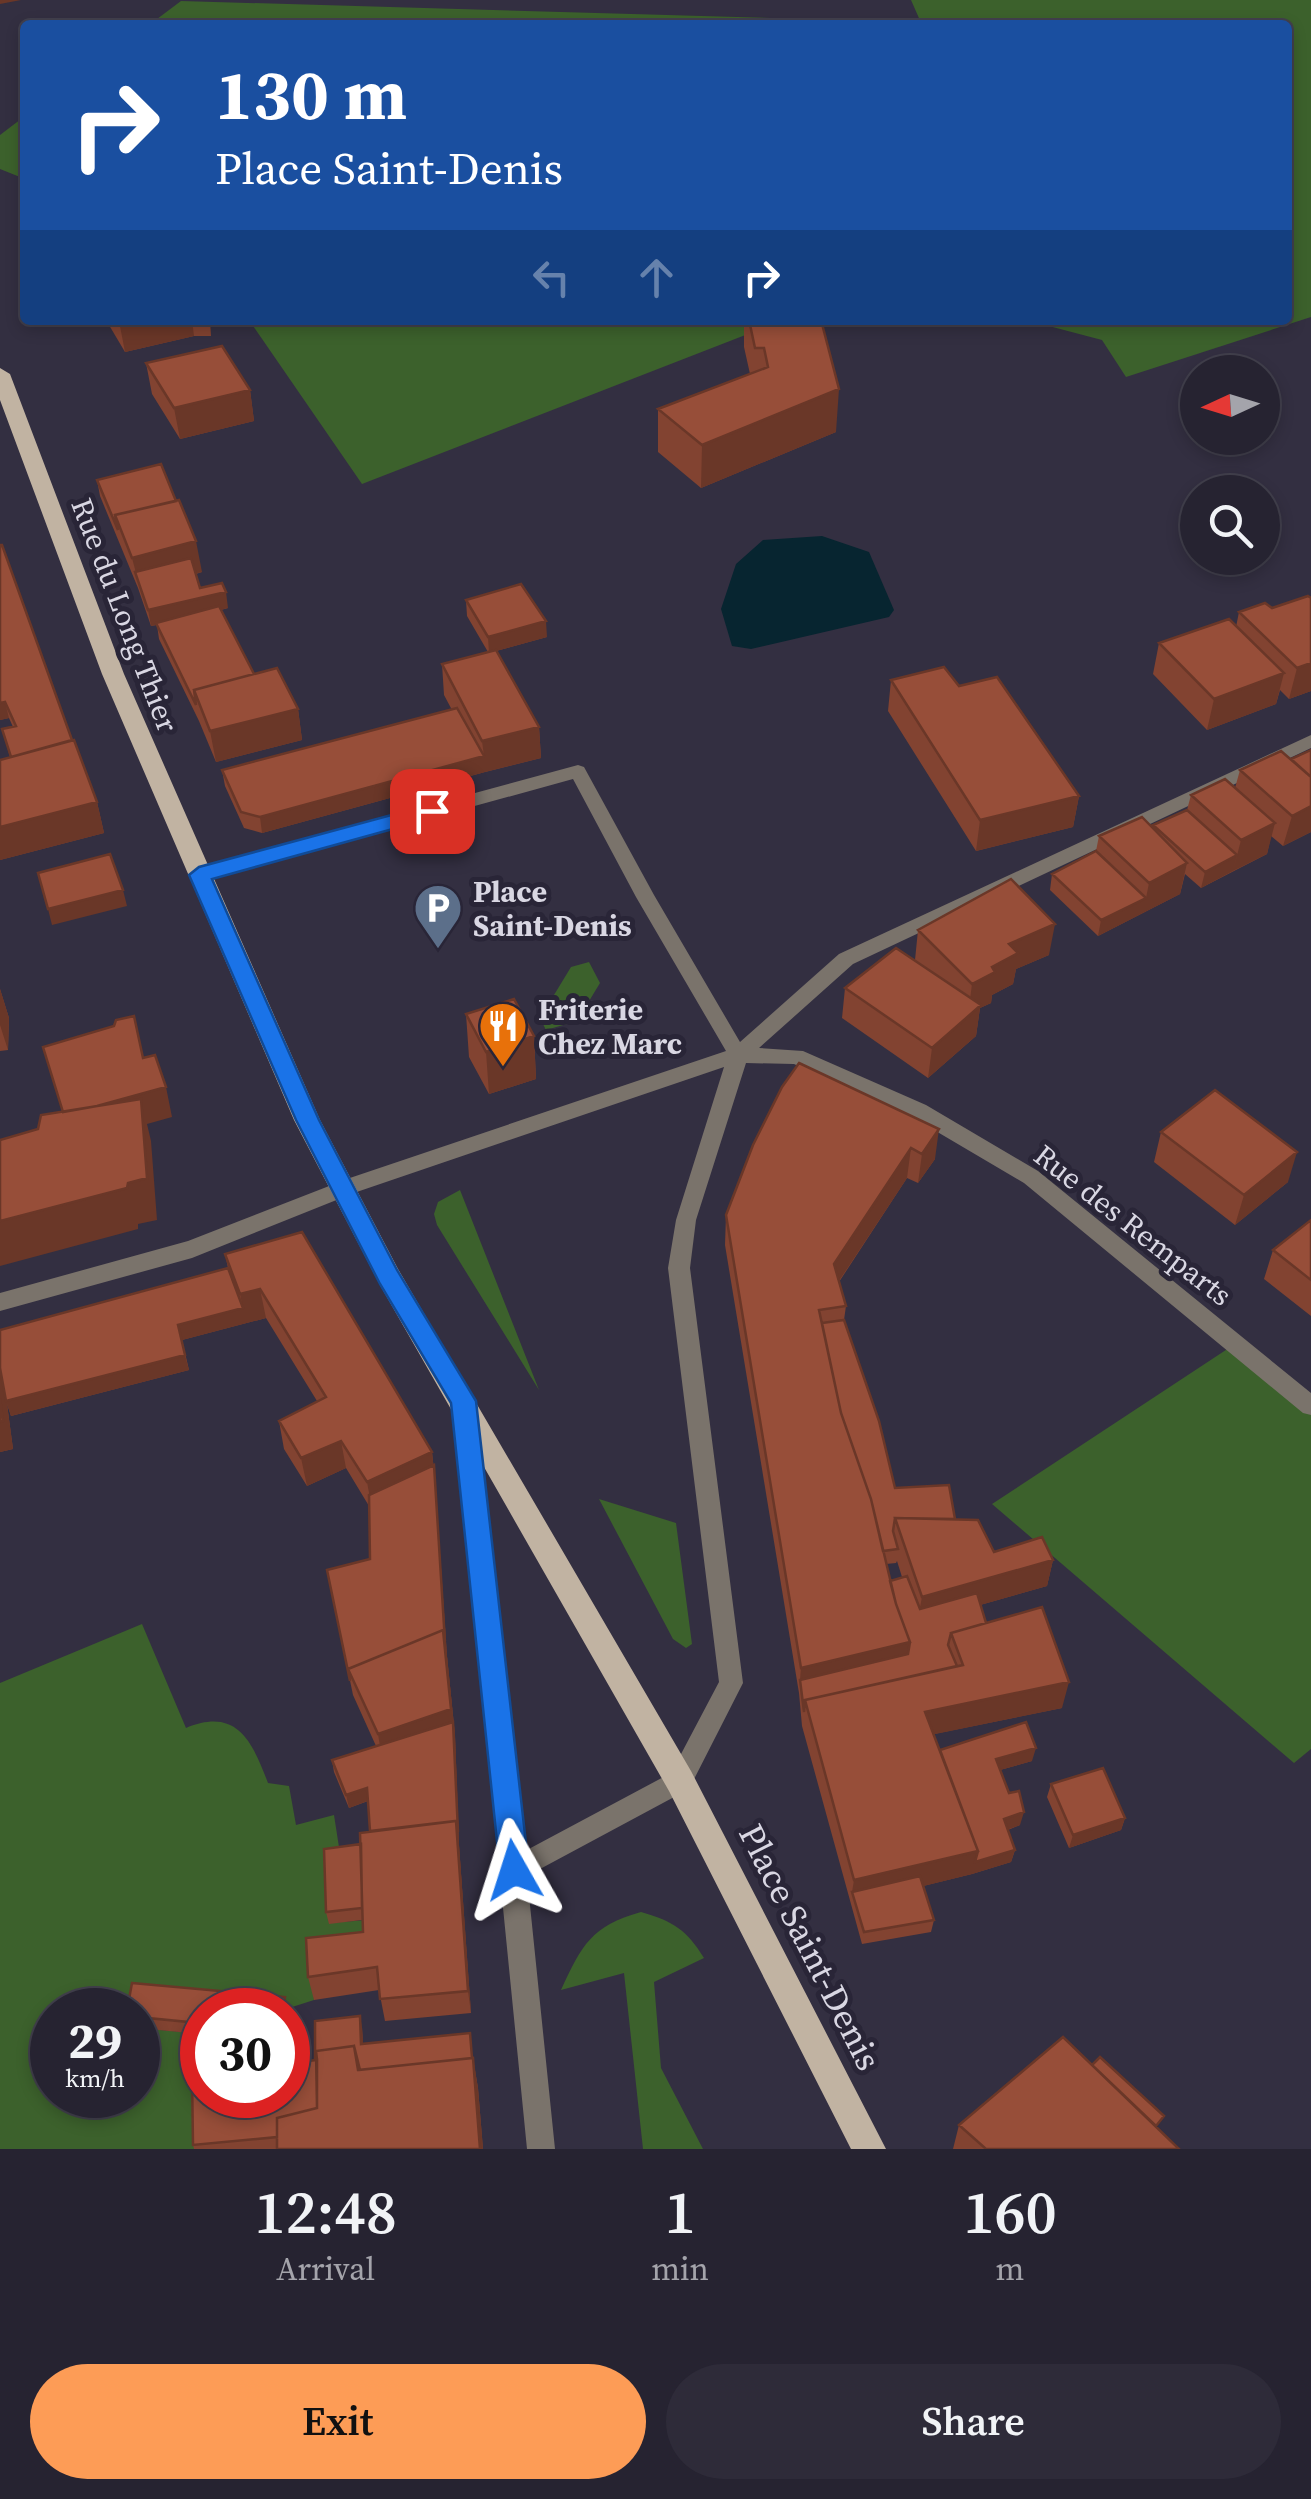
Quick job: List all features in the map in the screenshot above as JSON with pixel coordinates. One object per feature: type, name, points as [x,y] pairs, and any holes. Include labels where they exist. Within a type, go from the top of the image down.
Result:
[{"type":"main road","name":"Rue du Long Thier","points":[[0,374],[113,674],[199,875]]},
{"type":"main road","name":"Place Saint-Denis","points":[[199,875],[307,1120],[388,1277],[464,1401],[680,1781],[869,2149]]},
{"type":"street","points":[[0,1302],[192,1249],[342,1188],[738,1055],[846,960],[1311,741]]},
{"type":"street","points":[[199,875],[578,771],[645,897],[738,1055],[686,1220],[679,1268],[731,1683],[680,1781],[514,1870]]},
{"type":"street","name":"Rue des Remparts","points":[[738,1055],[796,1056],[919,1111],[1031,1177],[1311,1406]]},
{"type":"street","name":"Place Saint-Denis","points":[[464,1401],[541,2149]]},
{"type":"green space","points":[[911,0],[1311,0],[1311,317],[1292,323],[1292,20],[920,20]]},
{"type":"green space","points":[[181,1],[843,20],[156,20]]},
{"type":"green space","points":[[20,120],[20,177],[0,169],[0,135]]},
{"type":"green space","points":[[252,325],[771,325],[362,484]]},
{"type":"green space","points":[[1045,325],[1286,325],[1194,355],[1180,355],[1180,359],[1126,377],[1102,340]]},
{"type":"green space","points":[[589,962],[600,983],[577,1021],[546,1030],[540,1018],[571,967]]},
{"type":"green space","points":[[460,1190],[539,1390],[437,1225],[434,1214],[438,1202]]},
{"type":"green space","points":[[1235,1344],[1311,1406],[1311,1749],[1294,1763],[992,1504]]},
{"type":"green space","points":[[599,1499],[676,1523],[692,1644],[686,1648],[673,1639]]},
{"type":"green space","points":[[142,1624],[186,1728],[218,1722],[240,1732],[256,1754],[268,1783],[289,1786],[296,1825],[334,1815],[341,1860],[329,1923],[367,1920],[368,1955],[313,1961],[314,2000],[310,2001],[310,1988],[180,1988],[180,2009],[160,2009],[160,1988],[30,1988],[30,2118],[160,2118],[160,2030],[180,2032],[180,2118],[201,2118],[201,2149],[0,2149],[0,1683]]},
{"type":"green space","points":[[641,1912],[678,1928],[704,1958],[654,1982],[661,2068],[703,2149],[643,2149],[624,1973],[561,1990],[590,1939],[610,1924]]},
{"type":"water","points":[[822,536],[869,552],[894,610],[889,617],[751,649],[732,646],[721,609],[736,564],[763,540]]},
{"type":"building","points":[[750,325],[822,325],[839,389],[702,445],[658,409],[768,367],[764,348],[755,348]]},
{"type":"building","points":[[222,346],[250,390],[174,408],[146,363]]},
{"type":"building","points":[[161,464],[176,501],[115,515],[118,530],[97,480]]},
{"type":"building","points":[[179,500],[196,541],[132,558],[115,515]]},
{"type":"building","points":[[0,545],[72,740],[11,757],[2,729],[16,726],[5,702],[0,703]]},
{"type":"building","points":[[191,558],[200,588],[222,583],[226,592],[148,610],[135,572]]},
{"type":"building","points":[[521,584],[546,621],[488,637],[466,600]]},
{"type":"building","points":[[1308,596],[1311,663],[1297,668],[1239,612],[1265,603],[1272,608]]},
{"type":"building","points":[[219,606],[254,674],[194,690],[196,705],[156,623]]},
{"type":"building","points":[[1229,619],[1284,673],[1214,699],[1159,643]]},
{"type":"building","points":[[496,650],[539,727],[482,741],[442,664]]},
{"type":"building","points":[[944,667],[959,686],[997,677],[1079,796],[980,820],[891,680]]},
{"type":"building","points":[[277,668],[298,709],[210,731],[194,690]]},
{"type":"building","points":[[457,708],[484,756],[260,817],[241,812],[222,770]]},
{"type":"building","points":[[74,740],[97,802],[0,827],[0,760]]},
{"type":"building","points":[[1311,750],[1311,777],[1291,759]]},
{"type":"building","points":[[1281,751],[1311,777],[1311,806],[1292,816],[1240,770]]},
{"type":"building","points":[[1225,779],[1275,823],[1241,840],[1191,795]]},
{"type":"building","points":[[1187,810],[1237,855],[1205,872],[1153,825]]},
{"type":"building","points":[[1142,817],[1187,863],[1149,883],[1099,836]]},
{"type":"building","points":[[1096,851],[1146,898],[1101,920],[1052,874]]},
{"type":"building","points":[[110,854],[123,890],[48,909],[38,873]]},
{"type":"building","points":[[1011,879],[1055,924],[1009,944],[1018,953],[972,984],[918,930]]},
{"type":"building","points":[[896,948],[981,1005],[932,1048],[845,988]]},
{"type":"building","points":[[514,999],[534,1036],[486,1052],[466,1014]]},
{"type":"building","points":[[134,1016],[143,1058],[155,1055],[166,1087],[63,1112],[43,1047],[114,1026],[116,1020]]},
{"type":"building","points":[[799,1063],[939,1129],[922,1154],[911,1148],[834,1264],[846,1306],[819,1310],[841,1413],[871,1499],[896,1604],[910,1642],[801,1668],[726,1215],[753,1145],[782,1087]]},
{"type":"building","points":[[1215,1090],[1297,1152],[1244,1195],[1161,1132]]},
{"type":"building","points":[[141,1099],[147,1178],[128,1183],[127,1188],[0,1221],[0,1140],[38,1129],[41,1115]]},
{"type":"building","points":[[1311,1220],[1311,1280],[1273,1250]]},
{"type":"building","points":[[302,1232],[432,1452],[367,1482],[341,1441],[301,1458],[279,1421],[326,1397],[260,1289],[240,1294],[225,1254]]},
{"type":"building","points":[[228,1268],[243,1308],[178,1325],[185,1355],[6,1401],[0,1368],[0,1330]]},
{"type":"building","points":[[844,1320],[879,1421],[895,1488],[949,1485],[955,1519],[895,1518],[893,1531],[898,1549],[883,1551],[871,1499],[841,1413],[822,1323]]},
{"type":"building","points":[[434,1465],[445,1642],[443,1630],[348,1669],[350,1681],[327,1570],[370,1559],[369,1495]]},
{"type":"building","points":[[895,1518],[978,1520],[994,1552],[1042,1537],[1053,1560],[922,1597]]},
{"type":"building","points":[[907,1576],[920,1609],[977,1593],[986,1623],[951,1633],[948,1645],[957,1666],[805,1700],[804,1712],[800,1680],[908,1654],[910,1642],[890,1581]]},
{"type":"building","points":[[1042,1607],[1069,1682],[925,1712],[978,1851],[854,1880],[805,1700],[963,1665],[951,1633]]},
{"type":"building","points":[[443,1630],[451,1709],[378,1734],[348,1669]]},
{"type":"building","points":[[453,1722],[458,1832],[456,1821],[370,1831],[367,1788],[346,1795],[332,1760]]},
{"type":"building","points":[[1026,1722],[1036,1748],[996,1759],[1009,1793],[1019,1791],[1024,1812],[1004,1819],[1015,1850],[975,1862],[978,1851],[940,1750]]},
{"type":"building","points":[[1103,1768],[1125,1818],[1073,1835],[1051,1784]]},
{"type":"building","points":[[456,1821],[468,1991],[380,1999],[377,1967],[308,1977],[306,1938],[363,1932],[360,1833]]},
{"type":"building","points":[[361,1844],[362,1908],[326,1912],[324,1849]]},
{"type":"building","points":[[920,1876],[934,1920],[864,1932],[852,1892]]},
{"type":"building","points":[[132,1983],[187,1988],[180,1988],[180,2021],[160,2019],[160,1988],[131,1988]]},
{"type":"building","points":[[360,2016],[361,2044],[470,2033],[472,2058],[360,2070],[354,2046],[316,2051],[315,2060],[315,2021]]},
{"type":"building","points":[[1063,2037],[1179,2149],[986,2149],[959,2125]]},
{"type":"building","points":[[354,2046],[358,2070],[473,2058],[480,2149],[277,2149],[277,2118],[310,2118],[310,2110],[317,2108],[316,2051]]},
{"type":"building","points":[[1100,2057],[1164,2116],[1156,2126],[1092,2065]]},
{"type":"building","points":[[317,2060],[317,2108],[310,2110],[310,2061]]},
{"type":"building","points":[[193,2118],[277,2118],[277,2137],[193,2145]]},
{"type":"place","name":"Place Saint-Denis","points":[[438,950]]},
{"type":"place","name":"Friterie Chez Marc","points":[[503,1068]]},
{"type":"route","points":[[432,811],[199,875],[307,1120],[388,1277],[464,1401],[514,1870]]}]
